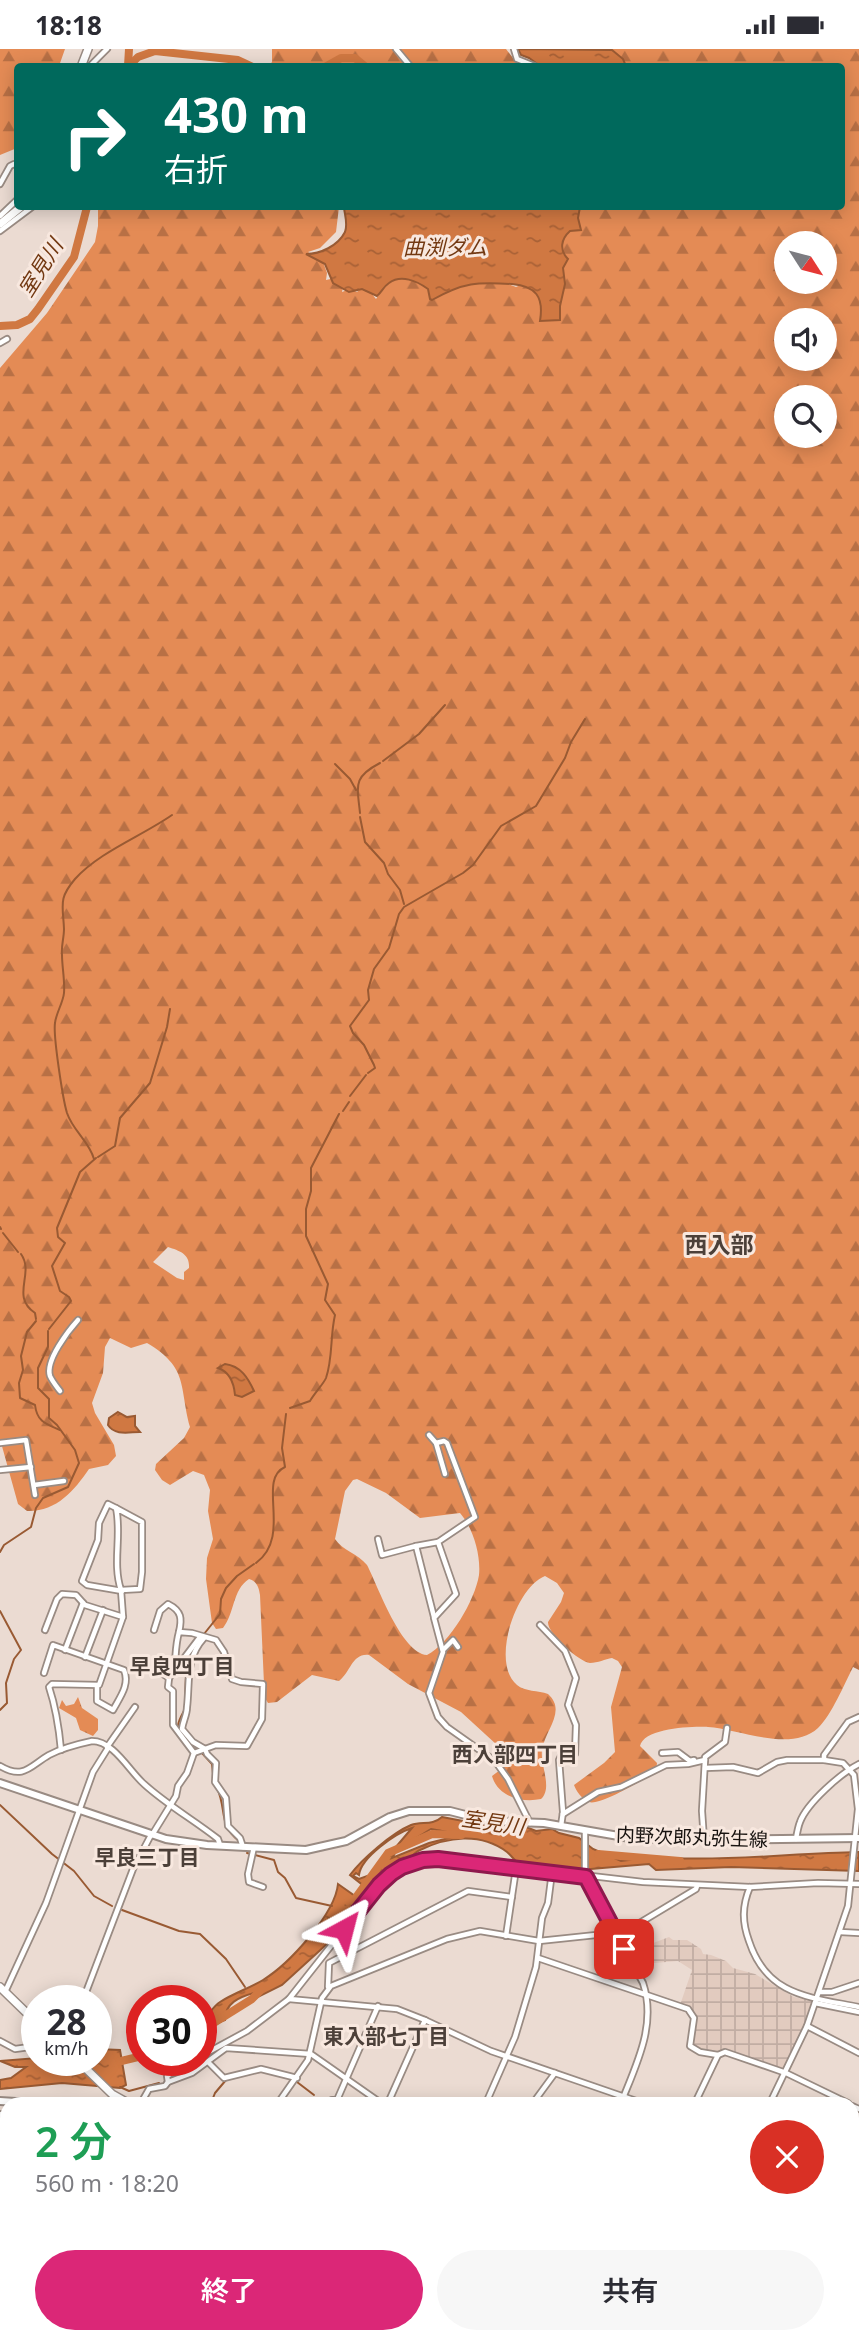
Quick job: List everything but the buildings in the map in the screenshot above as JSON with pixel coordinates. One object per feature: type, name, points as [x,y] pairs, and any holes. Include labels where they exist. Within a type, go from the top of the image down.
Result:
[{"type":"highway","points":[[0,223],[17,210]]},
{"type":"highway","points":[[2,1989],[21,2007]]},
{"type":"highway","points":[[93,2076],[115,2097]]},
{"type":"main road","name":"内野次郎丸弥生線","points":[[0,1784],[152,1835],[185,1842],[243,1847],[253,1853],[325,1847],[409,1811],[450,1811],[489,1821],[561,1826],[586,1833],[630,1838],[855,1841]]},
{"type":"street","points":[[93,63],[107,49]]},
{"type":"street","points":[[396,49],[408,63]]},
{"type":"street","points":[[514,49],[517,59],[527,63]]},
{"type":"street","points":[[0,184],[10,166],[14,164]]},
{"type":"street","points":[[0,216],[14,203]]},
{"type":"street","points":[[0,231],[28,210]]},
{"type":"street","points":[[0,343],[8,339]]},
{"type":"street","points":[[60,1391],[49,1374],[50,1369],[61,1342],[78,1320]]},
{"type":"street","points":[[429,1435],[436,1443],[445,1474]]},
{"type":"street","points":[[0,1443],[26,1440],[35,1495]]},
{"type":"street","points":[[378,1539],[382,1555],[438,1542],[475,1517],[447,1443],[436,1443]]},
{"type":"street","points":[[0,1470],[31,1467]]},
{"type":"street","points":[[33,1485],[64,1481]]},
{"type":"street","points":[[108,1504],[116,1507],[139,1519],[143,1525],[140,1588],[121,1590],[87,1585],[82,1581],[98,1540],[99,1523],[108,1504]]},
{"type":"street","points":[[61,1750],[57,1714],[49,1687],[52,1684],[97,1686],[101,1683],[123,1617],[117,1577],[120,1526],[116,1507]]},
{"type":"street","points":[[434,1618],[456,1594],[438,1542]]},
{"type":"street","points":[[416,1546],[443,1650]]},
{"type":"street","points":[[44,1630],[57,1599],[62,1594],[76,1595],[83,1603],[123,1617]]},
{"type":"street","points":[[65,1650],[83,1603]]},
{"type":"street","points":[[154,1630],[160,1611],[169,1604],[181,1615],[174,1647],[177,1661],[174,1672]]},
{"type":"street","points":[[85,1657],[103,1610]]},
{"type":"street","points":[[540,1625],[565,1651],[576,1678],[568,1705],[576,1725],[575,1754],[561,1756],[559,1760],[563,1814],[561,1826]]},
{"type":"street","points":[[179,1632],[211,1638],[221,1646],[232,1679],[263,1684],[262,1719],[247,1746],[216,1745],[194,1753]]},
{"type":"street","points":[[194,1753],[173,1725],[173,1691],[168,1687],[169,1678],[202,1637]]},
{"type":"street","points":[[202,1637],[188,1669],[187,1708],[182,1729],[193,1742],[205,1749],[217,1766],[215,1782],[226,1798],[228,1826],[240,1838],[243,1847]]},
{"type":"street","points":[[458,1647],[453,1640],[443,1650],[429,1693],[438,1717],[447,1727],[495,1761],[508,1779],[530,1823]]},
{"type":"street","points":[[44,1673],[53,1645],[124,1670],[127,1676],[126,1685],[113,1710],[97,1701],[97,1686]]},
{"type":"street","points":[[155,1669],[169,1678]]},
{"type":"street","points":[[2,1989],[9,1988],[46,1903],[93,1772],[135,1707]]},
{"type":"street","points":[[824,1760],[824,1755],[848,1722],[858,1720]]},
{"type":"street","points":[[563,1814],[598,1792],[621,1787],[666,1765],[688,1764],[705,1758],[724,1743],[727,1728]]},
{"type":"street","points":[[0,1766],[13,1772],[21,1772],[61,1750],[98,1741],[108,1747],[144,1784],[218,1839],[220,1845]]},
{"type":"street","points":[[662,1753],[678,1752],[690,1761],[705,1758]]},
{"type":"street","points":[[89,1985],[133,1868],[187,1773],[194,1753]]},
{"type":"street","points":[[704,1840],[702,1811],[705,1758]]},
{"type":"street","points":[[705,1768],[733,1767],[758,1773],[777,1762],[824,1760],[843,1763],[854,1775],[858,1809],[848,1906],[807,2026],[773,2097]]},
{"type":"street","points":[[796,1840],[800,1820],[818,1797],[859,1764]]},
{"type":"street","points":[[289,1999],[397,2009],[506,2056],[624,2097],[646,2036],[646,1995],[586,1875],[586,1833]]},
{"type":"street","points":[[253,1853],[249,1882],[263,1887]]},
{"type":"street","points":[[217,2047],[247,2031],[289,1999],[379,1885],[402,1867],[423,1860],[438,1859],[698,1886],[750,1887],[818,1882],[859,1884]]},
{"type":"street","points":[[506,1935],[516,1869]]},
{"type":"street","points":[[489,2097],[515,2038],[538,1958],[552,1872]]},
{"type":"street","points":[[328,1988],[447,1939],[480,1931],[539,1941],[628,1930],[698,1886]]},
{"type":"street","points":[[750,1887],[743,1912],[744,1925],[760,1967],[770,1979],[793,1992],[859,2010]]},
{"type":"street","points":[[283,2097],[304,2068],[309,2054],[321,2002],[328,1988],[329,1963],[468,1891],[512,1897]]},
{"type":"street","points":[[840,1932],[859,1933]]},
{"type":"street","points":[[538,1958],[688,2009],[694,2018],[690,2046],[700,2052],[718,2055],[725,2052],[786,2073],[835,2097]]},
{"type":"street","points":[[817,1998],[859,1983]]},
{"type":"street","points":[[338,2097],[378,2006]]},
{"type":"street","points":[[391,2097],[425,2020]]},
{"type":"street","points":[[807,2026],[859,2053]]},
{"type":"street","points":[[0,2041],[15,2049],[21,2048]]},
{"type":"street","points":[[217,2055],[226,2048],[309,2054],[372,2097]]},
{"type":"street","points":[[698,2097],[718,2055]]},
{"type":"street","points":[[217,2071],[224,2078],[261,2069],[297,2078]]},
{"type":"street","points":[[537,2097],[555,2073]]},
{"type":"street","points":[[167,2076],[169,2082]]},
{"type":"street","points":[[144,2097],[149,2089],[165,2086],[184,2076]]},
{"type":"shaded area","points":[[669,1937],[673,1940],[687,1940],[701,1949],[703,1954],[726,1961],[733,1968],[755,1974],[794,1997],[814,2001],[784,2071],[727,2049],[713,2053],[692,2045],[695,2016],[680,2005],[692,1970],[678,1961],[643,1964],[642,1959],[648,1945]]},
{"type":"green space","points":[[0,49],[65,49],[60,63],[14,63],[14,149],[0,155]]},
{"type":"green space","points":[[272,49],[506,49],[517,63],[366,63],[359,57],[360,63],[272,62]]},
{"type":"green space","points":[[599,49],[859,49],[859,1670],[853,1667],[828,1716],[818,1728],[807,1735],[794,1739],[764,1738],[701,1727],[681,1728],[650,1735],[640,1746],[657,1763],[656,1771],[612,1796],[595,1802],[584,1799],[574,1785],[615,1752],[611,1707],[622,1667],[612,1658],[593,1663],[585,1661],[558,1640],[548,1622],[564,1593],[557,1583],[545,1576],[534,1583],[516,1610],[506,1644],[509,1674],[517,1685],[548,1694],[556,1707],[542,1750],[546,1783],[544,1794],[541,1799],[519,1799],[505,1794],[492,1776],[504,1767],[507,1760],[497,1745],[461,1712],[408,1684],[369,1655],[355,1660],[339,1681],[312,1675],[277,1702],[268,1703],[265,1698],[260,1595],[256,1583],[249,1579],[239,1589],[223,1628],[216,1629],[212,1623],[206,1579],[207,1558],[213,1539],[208,1511],[210,1490],[204,1475],[193,1471],[170,1485],[162,1480],[155,1470],[156,1464],[184,1438],[190,1427],[180,1379],[170,1361],[160,1352],[147,1343],[131,1348],[110,1338],[105,1347],[103,1373],[92,1403],[114,1445],[116,1456],[108,1465],[89,1469],[77,1485],[55,1504],[27,1511],[18,1504],[0,1439],[0,368],[47,313],[95,242],[98,210],[339,210],[336,232],[320,248],[308,252],[323,262],[327,273],[326,280],[335,278],[343,287],[342,292],[350,289],[357,292],[362,287],[368,289],[376,299],[386,284],[402,277],[466,283],[498,280],[516,287],[542,264],[575,210],[845,210],[845,63],[615,63]],"holes":[[[168,1247],[188,1259],[189,1268],[184,1272],[184,1280],[153,1262]],[[357,1479],[386,1493],[420,1518],[460,1513],[469,1526],[479,1559],[477,1585],[453,1631],[427,1655],[417,1651],[399,1631],[367,1565],[335,1539],[345,1491],[353,1480]]]},
{"type":"green space","points":[[78,1697],[82,1708],[98,1719],[98,1730],[93,1736],[80,1730],[76,1718],[59,1708],[62,1700],[66,1706],[74,1704]]},
{"type":"water","points":[[518,49],[612,50],[625,63],[536,63],[521,55]]},
{"type":"water","name":"曲渕ダム","points":[[344,210],[579,210],[581,230],[570,231],[562,245],[568,259],[563,268],[565,284],[560,320],[540,321],[539,299],[532,290],[520,285],[471,285],[432,300],[428,289],[404,279],[389,283],[377,296],[362,289],[349,292],[333,283],[325,264],[306,254],[317,253],[338,241],[345,232]]},
{"type":"water","points":[[225,1364],[240,1370],[254,1391],[242,1397],[235,1395],[231,1379],[226,1372],[218,1368]]},
{"type":"water","points":[[118,1412],[127,1417],[135,1416],[135,1426],[140,1432],[114,1431],[108,1425],[109,1418]]},
{"type":"water","points":[[442,1817],[505,1829],[552,1829],[579,1838],[593,1849],[621,1861],[859,1852],[859,1871],[731,1867],[656,1870],[649,1864],[579,1870],[518,1863],[507,1852],[486,1841],[464,1839],[441,1842],[418,1851],[369,1890],[350,1875],[370,1854],[395,1834],[411,1825]],"holes":[[[412,1828],[373,1874],[359,1879],[353,1876],[356,1873],[359,1875],[366,1861],[380,1847]],[[431,1829],[453,1833],[453,1837],[429,1843],[392,1858],[397,1850]]]},
{"type":"water","points":[[338,1884],[362,1901],[328,1943],[282,1985],[254,1999],[254,1993],[234,2002],[227,2009],[225,2020],[217,2024],[217,2004],[274,1973],[309,1937],[335,1896]]},
{"type":"water","points":[[112,2050],[120,2050],[126,2085],[120,2088],[62,2083],[0,2089],[0,2080],[11,2078],[21,2071],[21,2076],[112,2076]]},
{"type":"water","points":[[21,2059],[21,2067],[15,2067],[0,2061]]},
{"type":"waterway","points":[[128,63],[129,49]]},
{"type":"waterway","name":"室見川","points":[[132,63],[138,57],[155,51],[238,60],[244,63]]},
{"type":"waterway","name":"室見川","points":[[332,63],[341,58],[355,58],[361,63]]},
{"type":"waterway","name":"室見川","points":[[0,326],[17,325],[30,319],[38,309],[74,257],[86,210]]},
{"type":"waterway","points":[[383,761],[419,734],[445,705]]},
{"type":"waterway","points":[[368,1073],[375,1068],[374,1065],[350,1026],[369,1000],[368,990],[374,969],[389,948],[399,914],[404,907],[463,873],[473,865],[501,826],[536,806],[585,719]]},
{"type":"waterway","points":[[360,813],[359,783],[365,773],[380,763]]},
{"type":"waterway","points":[[335,764],[350,779],[356,790]]},
{"type":"waterway","points":[[94,1159],[67,1113],[57,1054],[55,1023],[64,993],[64,897],[85,869],[108,852],[172,815]]},
{"type":"waterway","points":[[360,817],[365,842],[384,863],[388,874],[400,890],[404,904]]},
{"type":"waterway","points":[[98,1157],[115,1146],[120,1118],[150,1083],[170,1009]]},
{"type":"waterway","points":[[350,1096],[366,1075]]},
{"type":"waterway","points":[[343,1111],[349,1102]]},
{"type":"waterway","points":[[290,1408],[310,1401],[326,1378],[330,1363],[335,1315],[325,1300],[328,1284],[306,1236],[306,1209],[311,1191],[311,1168],[339,1114]]},
{"type":"waterway","points":[[49,1329],[71,1301],[60,1291],[52,1266],[65,1243],[58,1237],[57,1228],[80,1172],[96,1158]]},
{"type":"waterway","points":[[3,1233],[18,1252]]},
{"type":"waterway","points":[[21,1254],[26,1269],[24,1299],[35,1313],[36,1319]]},
{"type":"waterway","points":[[36,1321],[27,1332],[21,1356],[23,1370],[19,1383],[20,1398],[35,1405],[43,1422],[60,1430]]},
{"type":"waterway","points":[[0,1552],[4,1545],[31,1527],[36,1508],[43,1498],[68,1487],[79,1463],[75,1450],[49,1418],[49,1399],[38,1388],[38,1368],[48,1347],[48,1331]]},
{"type":"waterway","points":[[256,1563],[267,1552],[272,1538],[273,1484],[277,1474],[285,1467],[282,1448],[286,1414]]},
{"type":"waterway","points":[[204,1634],[220,1614],[221,1599],[226,1588],[254,1564]]},
{"type":"waterway","points":[[0,1611],[21,1650],[14,1659],[6,1683],[7,1703],[0,1710]]},
{"type":"waterway","points":[[185,1700],[186,1675],[193,1650]]},
{"type":"waterway","points":[[185,1709],[179,1729],[186,1739],[199,1748]]},
{"type":"waterway","points":[[202,1753],[212,1764],[214,1783]]},
{"type":"waterway","points":[[217,1788],[225,1823],[239,1841]]},
{"type":"waterway","points":[[0,1805],[74,1871],[94,1896],[112,1906]]},
{"type":"waterway","name":"室見川","points":[[348,1901],[354,1900],[388,1853],[432,1834],[461,1835]]},
{"type":"waterway","points":[[247,1853],[274,1860],[278,1872],[285,1878],[296,1898],[332,1906]]},
{"type":"waterway","name":"室見川","points":[[598,1854],[680,1861]]},
{"type":"waterway","points":[[122,1910],[179,1931],[200,1934],[226,1959],[245,1987]]},
{"type":"waterway","name":"室見川","points":[[217,2021],[252,1999],[262,1989]]},
{"type":"waterway","name":"室見川","points":[[113,2063],[126,2060]]},
{"type":"waterway","points":[[213,2097],[226,2080]]},
{"type":"waterway","points":[[297,2082],[314,2095]]},
{"type":"waterway","points":[[120,2087],[129,2091],[159,2083]]},
{"type":"district","name":"西入部","points":[[719,1245]]},
{"type":"district","name":"早良四丁目","points":[[182,1667]]},
{"type":"district","name":"西入部四丁目","points":[[515,1755]]},
{"type":"district","name":"早良三丁目","points":[[147,1858]]},
{"type":"district","name":"東入部七丁目","points":[[386,2037]]},
{"type":"route","points":[[344,1929],[391,1874],[412,1863],[438,1859],[586,1877],[624,1949]]}]
